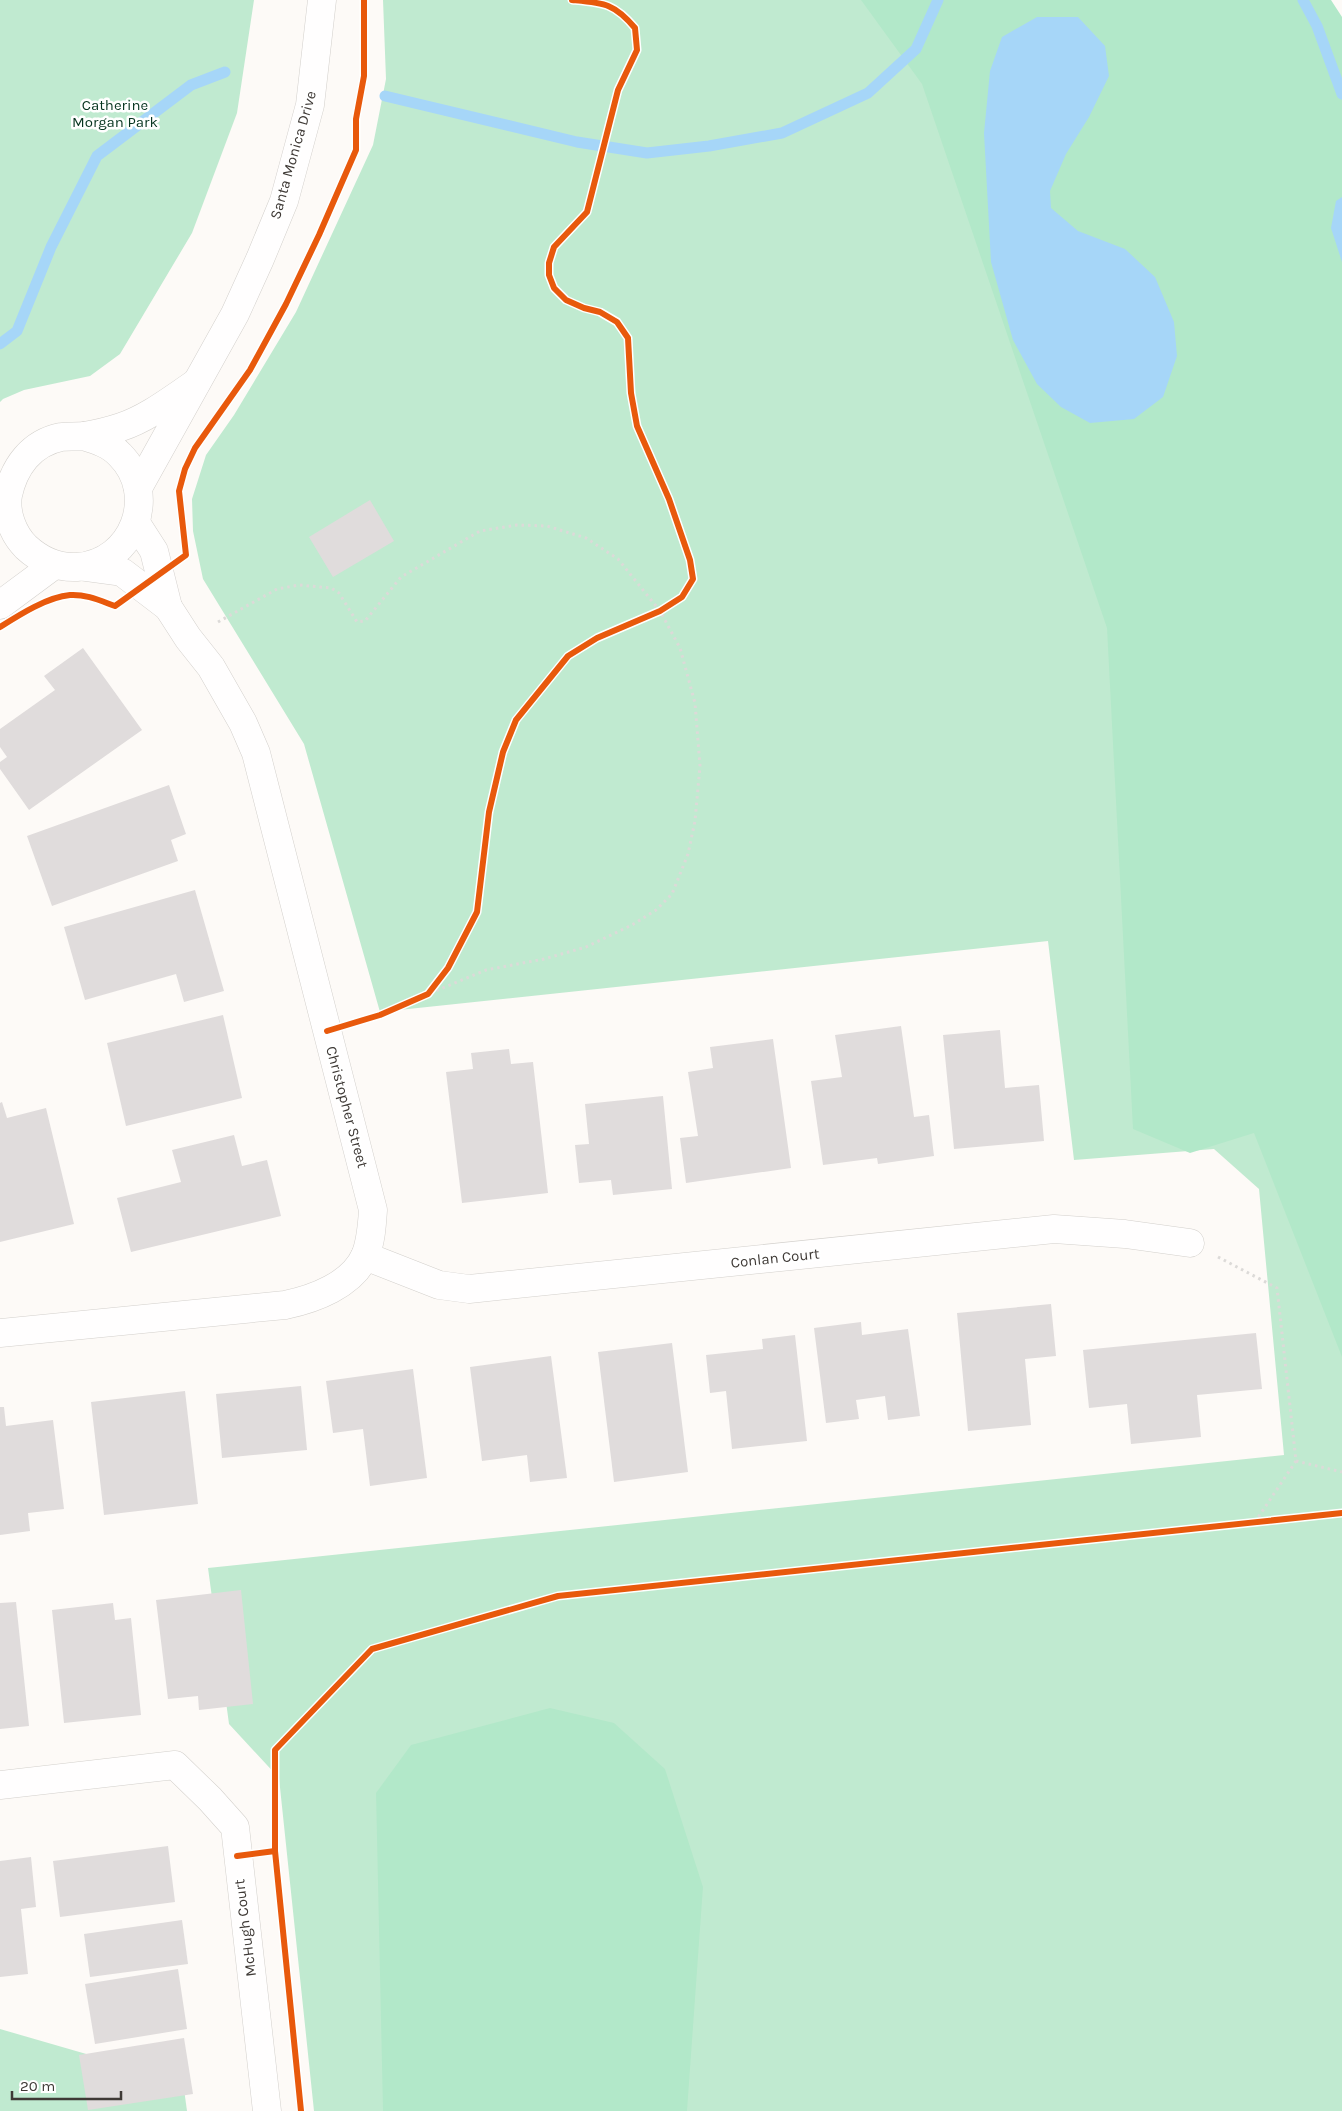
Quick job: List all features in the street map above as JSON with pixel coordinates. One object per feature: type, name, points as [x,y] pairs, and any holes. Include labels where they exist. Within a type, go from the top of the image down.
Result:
[{"type":"street","name":"Santa Monica Drive","points":[[138,488],[234,314],[260,259],[284,200],[310,105],[322,0]]},
{"type":"street","name":"Santa Monica Drive","points":[[82,436],[102,442],[119,454],[132,470],[138,488],[140,506],[136,523],[128,539],[116,552],[101,562],[84,567],[69,568],[54,565],[35,556],[20,540],[10,521],[4,506],[12,478],[23,459],[40,445],[60,437],[82,436],[121,427],[147,415],[196,383]]},
{"type":"street","name":"Christopher Street","points":[[136,523],[154,550],[168,607]]},
{"type":"street","points":[[0,605],[54,565]]},
{"type":"street","name":"Christopher Street","points":[[0,1333],[285,1305],[305,1301],[330,1290],[352,1273],[365,1256],[371,1232],[373,1210],[256,752],[243,723],[211,667],[188,638],[168,607],[122,572],[84,567]]},
{"type":"street","name":"Conlan Court","points":[[365,1256],[439,1285],[469,1289],[1054,1229],[1126,1234],[1190,1243]]},
{"type":"street","name":"McHugh Court","points":[[0,1785],[175,1765],[210,1799],[235,1827],[267,2111]]},
{"type":"path","points":[[188,638],[277,589],[300,585],[331,588],[339,594],[357,622],[365,621],[401,577],[480,531],[517,525],[548,526],[586,538],[618,559],[660,611],[680,648],[695,703],[700,766],[695,822],[688,854],[672,894],[656,910],[586,947],[544,959],[486,970],[419,998]]},
{"type":"path","points":[[652,614],[667,606]]},
{"type":"path","points":[[428,994],[438,981]]},
{"type":"path","points":[[1190,1243],[1277,1288],[1296,1461],[1255,1522]]},
{"type":"path","points":[[1296,1461],[1342,1472]]},
{"type":"path","points":[[1245,1523],[1264,1521]]},
{"type":"green space","name":"Catherine Morgan Park","points":[[0,0],[254,0],[237,113],[192,233],[120,354],[90,376],[24,390],[0,402]]},
{"type":"green space","points":[[383,0],[1303,0],[1342,94],[1342,2111],[314,2111],[279,1778],[229,1724],[208,1568],[1284,1455],[1259,1189],[1214,1149],[1074,1160],[1048,941],[380,1012],[304,744],[203,579],[193,531],[192,499],[206,455],[234,415],[296,312],[373,145],[386,79]]},
{"type":"green space","points":[[861,0],[1331,0],[1342,17],[1342,1357],[1254,1133],[1190,1153],[1133,1129],[1107,628],[922,84]]},
{"type":"green space","points":[[550,1708],[614,1723],[665,1769],[703,1887],[687,2111],[383,2111],[376,1793],[411,1745]]},
{"type":"green space","points":[[0,2029],[183,2082],[187,2111],[0,2111]]},
{"type":"water","points":[[1037,17],[1078,17],[1105,46],[1109,76],[1089,117],[1066,154],[1050,191],[1051,208],[1078,231],[1125,249],[1155,277],[1174,322],[1177,356],[1163,397],[1134,419],[1090,423],[1061,407],[1037,384],[1013,340],[991,262],[984,133],[990,71],[1002,37]]},
{"type":"water","points":[[1342,197],[1342,262],[1331,228],[1336,201]]},
{"type":"building","points":[[370,500],[394,541],[333,577],[309,537]]},
{"type":"building","points":[[83,648],[142,730],[29,810],[0,769],[0,762],[7,757],[0,747],[0,729],[55,690],[44,676]]},
{"type":"building","points":[[169,785],[186,834],[171,840],[178,861],[52,906],[27,836]]},
{"type":"building","points":[[195,890],[224,991],[184,1002],[176,974],[85,1000],[64,927]]},
{"type":"building","points":[[223,1015],[242,1098],[126,1126],[107,1043]]},
{"type":"building","points":[[901,1026],[914,1117],[929,1115],[934,1156],[878,1164],[877,1158],[823,1165],[811,1081],[842,1077],[835,1035]]},
{"type":"building","points":[[1000,1030],[1005,1088],[1039,1085],[1044,1141],[954,1149],[943,1035]]},
{"type":"building","points":[[773,1039],[791,1168],[686,1183],[680,1138],[698,1136],[688,1072],[713,1068],[710,1047]]},
{"type":"building","points":[[509,1049],[511,1064],[533,1062],[548,1193],[462,1203],[446,1072],[473,1069],[471,1053]]},
{"type":"building","points":[[663,1096],[672,1189],[613,1195],[611,1180],[579,1183],[575,1145],[589,1144],[585,1104]]},
{"type":"building","points":[[2,1102],[7,1118],[46,1108],[74,1224],[0,1242],[0,1103]]},
{"type":"building","points":[[234,1135],[242,1166],[267,1160],[281,1216],[131,1252],[117,1198],[181,1182],[172,1150]]},
{"type":"building","points":[[1051,1304],[1056,1356],[1025,1359],[1031,1425],[968,1431],[957,1313]]},
{"type":"building","points":[[861,1322],[862,1335],[908,1329],[920,1416],[888,1420],[885,1396],[856,1400],[859,1419],[826,1423],[814,1328]]},
{"type":"building","points":[[1256,1333],[1262,1389],[1197,1395],[1201,1437],[1131,1444],[1127,1404],[1089,1408],[1083,1350]]},
{"type":"building","points":[[795,1335],[807,1441],[732,1449],[726,1391],[710,1393],[706,1355],[763,1349],[762,1339]]},
{"type":"building","points":[[672,1343],[688,1472],[614,1482],[598,1352]]},
{"type":"building","points":[[551,1356],[567,1478],[530,1482],[527,1455],[482,1461],[470,1367]]},
{"type":"building","points":[[413,1369],[427,1478],[370,1486],[363,1429],[333,1433],[326,1381]]},
{"type":"building","points":[[301,1386],[307,1450],[222,1458],[216,1394]]},
{"type":"building","points":[[185,1391],[198,1504],[104,1515],[91,1402]]},
{"type":"building","points":[[0,1407],[4,1407],[6,1426],[53,1420],[64,1509],[28,1513],[30,1531],[0,1535]]},
{"type":"building","points":[[241,1590],[253,1704],[199,1710],[198,1696],[168,1699],[156,1600]]},
{"type":"building","points":[[16,1602],[29,1726],[0,1729],[0,1603]]},
{"type":"building","points":[[113,1603],[115,1620],[131,1618],[141,1715],[64,1723],[52,1610]]},
{"type":"building","points":[[168,1846],[175,1902],[60,1917],[53,1861]]},
{"type":"building","points":[[31,1857],[36,1907],[21,1909],[28,1974],[0,1977],[0,1861]]},
{"type":"building","points":[[182,1920],[188,1964],[90,1977],[84,1934]]},
{"type":"building","points":[[178,1969],[187,2029],[95,2044],[85,1984]]},
{"type":"building","points":[[184,2038],[193,2094],[88,2110],[79,2055]]},
{"type":"waterway","points":[[385,96],[577,142],[647,153],[709,146],[782,133],[868,93],[916,49],[938,0]]},
{"type":"waterway","points":[[1303,0],[1317,26],[1342,94]]},
{"type":"waterway","points":[[0,344],[17,331],[51,247],[97,156],[191,85],[225,72]]},
{"type":"cycle path","points":[[0,627],[34,607],[61,596],[70,595],[93,598],[115,606],[186,555],[179,491],[185,469],[195,448],[250,370],[286,304],[356,150],[356,119],[364,76],[364,0]]},
{"type":"cycle path","points":[[327,1031],[380,1015],[428,994],[448,968],[477,912],[489,812],[503,752],[516,720],[568,656],[597,638],[660,611],[682,597],[693,579],[690,560],[669,499],[637,426],[631,393],[628,338],[617,322],[600,312],[584,308],[566,300],[554,288],[549,275],[549,263],[554,247],[587,212],[618,90],[637,50],[635,28],[621,13],[608,6],[572,0]]},
{"type":"cycle path","points":[[275,1851],[275,1750],[372,1649],[558,1596],[1342,1513]]},
{"type":"cycle path","points":[[237,1856],[275,1851],[301,2111]]}]
